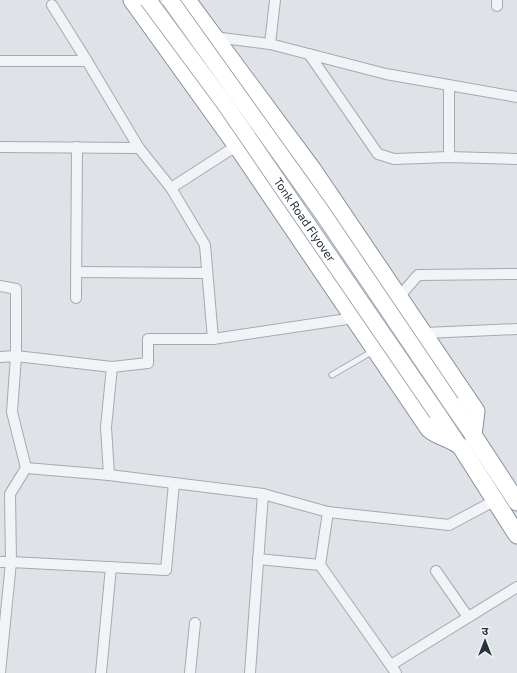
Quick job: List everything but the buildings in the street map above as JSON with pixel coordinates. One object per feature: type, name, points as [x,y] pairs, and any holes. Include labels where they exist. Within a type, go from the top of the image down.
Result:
[{"type":"highway","points":[[186,0],[313,170],[425,333],[476,411],[473,435],[517,502]]},
{"type":"highway","points":[[136,2],[239,149],[429,429],[440,437],[457,443],[517,535]]},
{"type":"main road","name":"Tonk Road Flyover","points":[[170,0],[284,159],[473,435]]},
{"type":"main road","name":"Tonk Road Flyover","points":[[136,2],[225,104],[457,443]]},
{"type":"street","points":[[270,44],[275,0]]},
{"type":"street","points":[[52,5],[140,148],[171,188],[205,244],[213,339]]},
{"type":"street","points":[[192,83],[213,36],[270,44],[386,74],[517,97]]},
{"type":"street","points":[[309,54],[378,154],[394,159],[449,157],[517,159]]},
{"type":"street","points":[[0,61],[87,61]]},
{"type":"street","points":[[449,85],[449,157]]},
{"type":"street","points":[[0,147],[140,148]]},
{"type":"street","points":[[76,298],[77,147]]},
{"type":"street","points":[[171,188],[230,150],[239,149]]},
{"type":"street","points":[[76,272],[207,273]]},
{"type":"street","points":[[399,297],[418,275],[517,274]]},
{"type":"street","points":[[0,286],[16,289],[16,356],[12,412],[26,468],[10,494],[11,562],[0,673]]},
{"type":"street","points":[[0,357],[16,356],[112,367],[148,363],[148,338],[213,339],[354,318]]},
{"type":"street","points":[[425,333],[517,329]]},
{"type":"street","points":[[109,475],[106,427],[112,367]]},
{"type":"street","points":[[26,468],[109,475],[263,494],[328,512],[449,525],[494,501]]},
{"type":"street","points":[[0,562],[166,570],[174,483]]},
{"type":"street","points":[[250,673],[263,494]]},
{"type":"street","points":[[328,512],[320,565],[393,669],[468,617],[517,587]]},
{"type":"street","points":[[258,560],[320,565]]},
{"type":"street","points":[[101,673],[111,567]]},
{"type":"street","points":[[436,571],[468,617]]},
{"type":"street","points":[[190,673],[195,623]]},
{"type":"lane","points":[[332,375],[375,349]]}]
